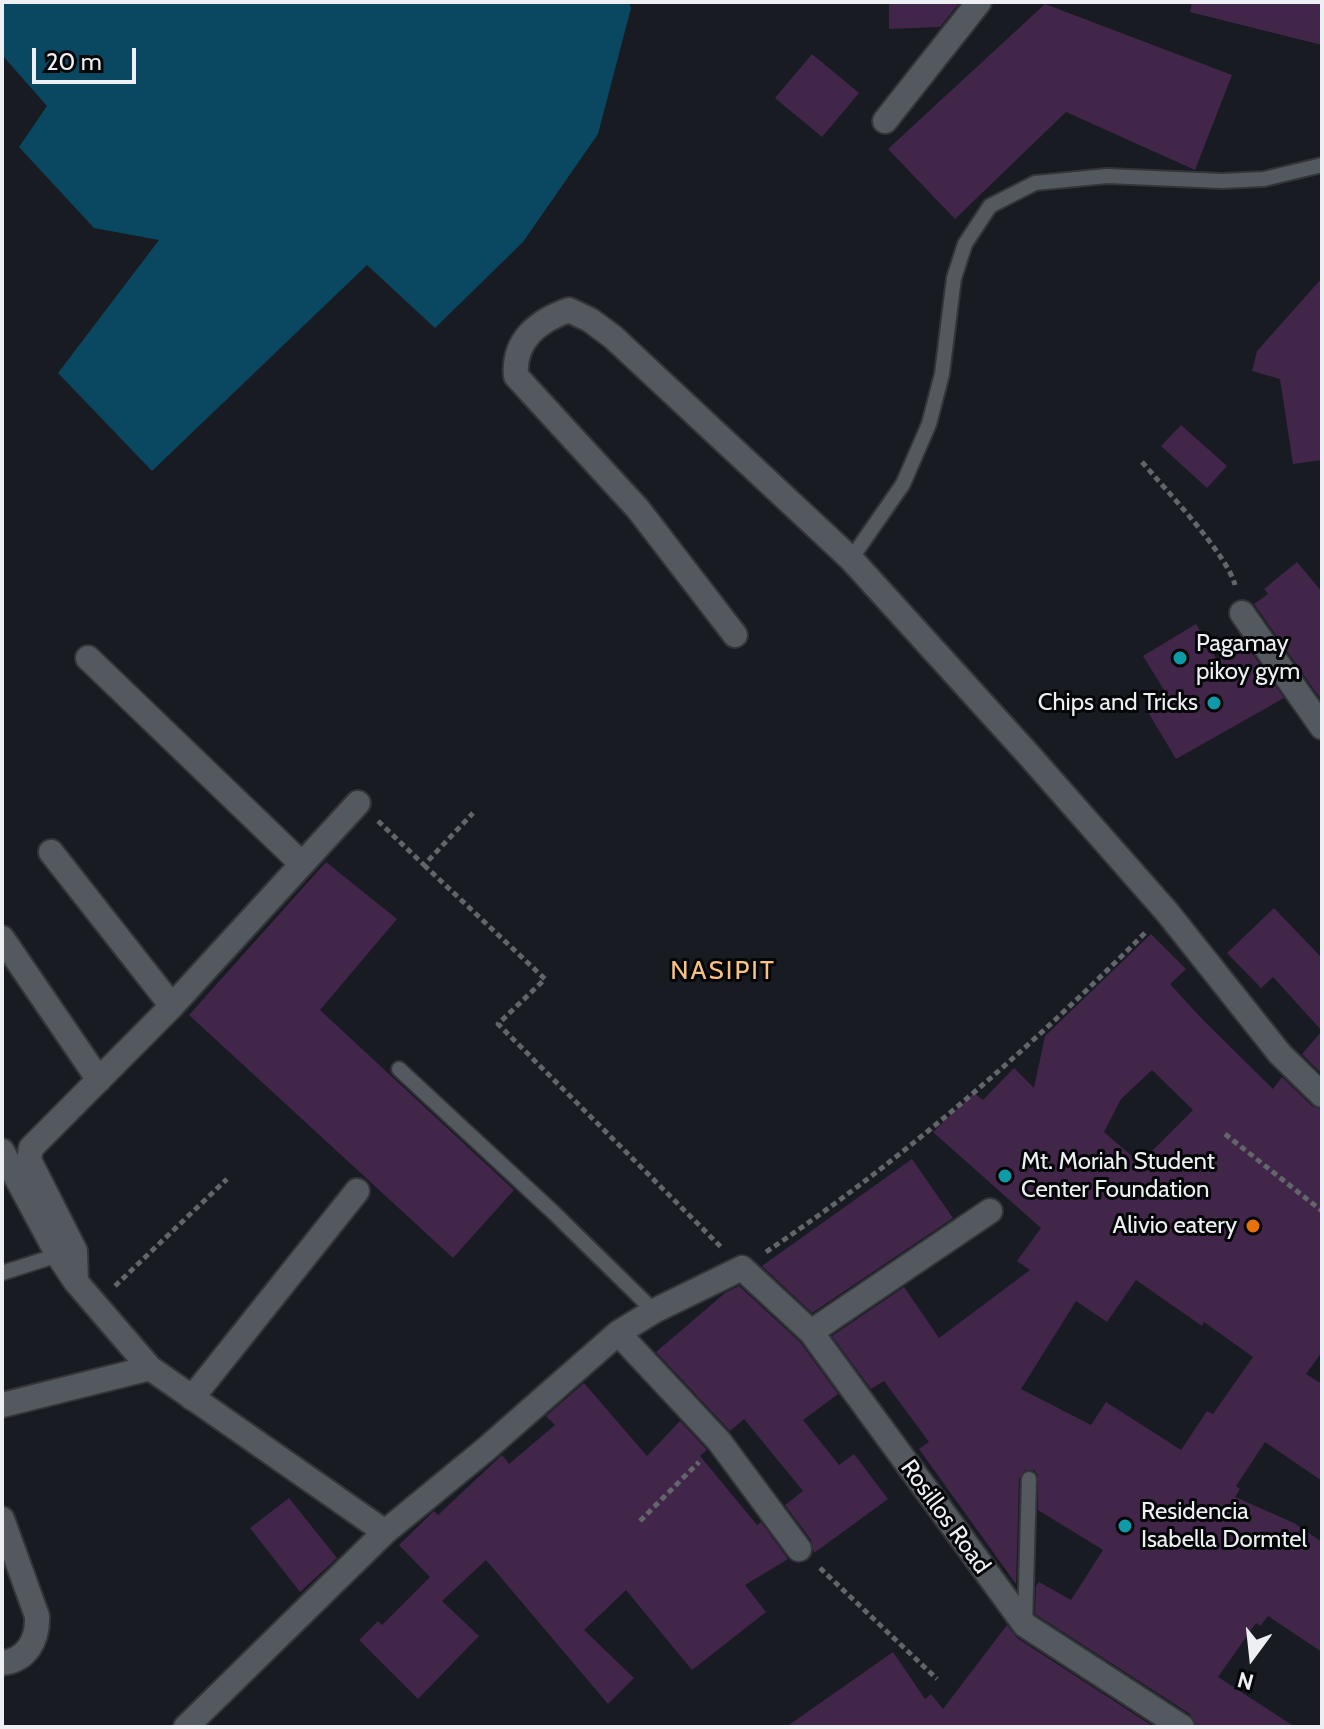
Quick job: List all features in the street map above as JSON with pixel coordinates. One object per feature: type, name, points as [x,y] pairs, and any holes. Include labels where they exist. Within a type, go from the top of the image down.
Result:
[{"type":"street","points":[[885,121],[979,2]]},
{"type":"street","points":[[735,635],[638,509],[516,376],[514,358],[545,318],[569,310],[613,337],[851,559],[1167,912],[1280,1054],[1322,1095]]},
{"type":"street","points":[[1242,613],[1322,727]]},
{"type":"street","points":[[88,658],[302,864]]},
{"type":"street","points":[[76,1282],[75,1251],[29,1160],[31,1148],[172,1006],[358,803]]},
{"type":"street","points":[[51,852],[172,1006]]},
{"type":"street","points":[[2,938],[99,1080]]},
{"type":"street","points":[[2,1151],[76,1282],[150,1368],[385,1532]]},
{"type":"street","points":[[192,1398],[357,1191]]},
{"type":"street","points":[[811,1332],[990,1211]]},
{"type":"street","points":[[186,1727],[213,1697],[385,1532],[486,1449],[618,1333],[654,1311],[742,1268]]},
{"type":"street","name":"Rosillos Road","points":[[742,1268],[811,1332],[1025,1625],[1182,1727]]},
{"type":"street","points":[[618,1333],[719,1441],[758,1515],[799,1549]]},
{"type":"street","points":[[2,1405],[150,1368]]},
{"type":"street","points":[[2,1519],[37,1616],[38,1630],[32,1645],[22,1657],[2,1663]]},
{"type":"lane","points":[[851,559],[903,484],[929,424],[942,374],[954,278],[965,244],[990,206],[1035,183],[1107,176],[1222,181],[1264,179],[1322,165]]},
{"type":"lane","points":[[399,1069],[654,1311]]},
{"type":"lane","points":[[2,1273],[58,1255]]},
{"type":"lane","points":[[1025,1625],[1029,1479]]},
{"type":"path","points":[[1142,462],[1212,546],[1233,577],[1242,613]]},
{"type":"path","points":[[358,803],[545,979],[498,1024],[742,1268],[839,1202],[915,1143],[1060,1018],[1167,912]]},
{"type":"path","points":[[424,865],[473,813]]},
{"type":"path","points":[[1225,1134],[1322,1211]]},
{"type":"path","points":[[94,1306],[227,1179]]},
{"type":"path","points":[[640,1521],[719,1441]]},
{"type":"path","points":[[799,1549],[937,1679]]},
{"type":"water","points":[[2,2],[629,2],[631,8],[598,134],[523,242],[435,328],[367,265],[152,471],[58,373],[159,240],[94,228],[19,147],[47,106],[2,55]]},
{"type":"building","points":[[889,2],[960,2],[940,27],[889,29]]},
{"type":"building","points":[[1192,2],[1322,2],[1322,45],[1190,12]]},
{"type":"building","points":[[1045,4],[1232,75],[1195,170],[1066,112],[955,219],[888,149]]},
{"type":"building","points":[[812,54],[859,93],[822,137],[775,98]]},
{"type":"building","points":[[1322,278],[1322,460],[1293,464],[1280,379],[1252,371],[1257,351]]},
{"type":"building","points":[[1181,425],[1227,466],[1207,488],[1161,446]]},
{"type":"building","points":[[1297,562],[1322,592],[1322,701],[1254,604],[1268,594],[1264,589]]},
{"type":"building","name":"Chips and Tricks","points":[[1196,624],[1217,660],[1244,642],[1284,698],[1176,759],[1145,707],[1166,693],[1143,656]]},
{"type":"building","points":[[326,862],[397,919],[320,1010],[514,1190],[453,1258],[189,1015]]},
{"type":"building","points":[[1274,908],[1322,958],[1322,1031],[1273,977],[1261,988],[1227,953]]},
{"type":"building","points":[[1151,934],[1186,969],[1170,984],[1203,1020],[1273,1089],[1282,1077],[1312,1106],[1322,1110],[1322,1352],[1306,1374],[1322,1384],[1322,1481],[1265,1442],[1236,1486],[1240,1489],[1235,1497],[1294,1523],[1322,1542],[1322,1652],[1268,1616],[1260,1626],[1256,1623],[1218,1677],[1295,1727],[1197,1727],[1190,1714],[1035,1614],[1036,1586],[1039,1582],[1071,1600],[1103,1550],[1038,1510],[1038,1475],[1034,1470],[1025,1470],[1019,1479],[1016,1584],[919,1449],[929,1442],[884,1381],[871,1389],[832,1336],[904,1287],[939,1338],[1030,1270],[1017,1261],[1041,1228],[933,1132],[974,1093],[983,1100],[1014,1068],[1034,1088],[1045,1036]],"holes":[[[1152,1070],[1193,1110],[1140,1163],[1104,1132],[1121,1099]],[[1136,1280],[1253,1357],[1213,1414],[1207,1411],[1181,1450],[1106,1402],[1091,1425],[1021,1389],[1076,1301],[1107,1322]]]},
{"type":"building","points":[[1322,1031],[1322,1074],[1302,1054]]},
{"type":"building","points":[[912,1159],[953,1218],[812,1313],[762,1266]]},
{"type":"building","points":[[739,1286],[800,1342],[838,1394],[803,1420],[839,1465],[854,1454],[888,1499],[814,1553],[811,1540],[785,1505],[803,1491],[744,1419],[730,1431],[656,1352],[725,1293]]},
{"type":"building","points":[[584,1383],[647,1456],[680,1421],[707,1450],[700,1456],[757,1525],[761,1522],[788,1559],[745,1585],[766,1612],[692,1670],[626,1590],[584,1630],[634,1678],[608,1704],[486,1560],[442,1601],[479,1636],[418,1699],[359,1640],[378,1621],[382,1625],[430,1577],[399,1545],[434,1511],[438,1515],[502,1455],[509,1464],[555,1425],[546,1416]]},
{"type":"building","points":[[289,1498],[337,1558],[300,1592],[250,1528]]},
{"type":"building","points":[[1007,1625],[1017,1638],[1154,1727],[786,1727],[893,1652],[925,1699],[931,1694],[943,1709]]},
{"type":"place","name":"Pagamay pikoy gym","points":[[1180,658]]},
{"type":"place","name":"Chips and Tricks","points":[[1214,703]]},
{"type":"place","name":"Mt. Moriah Student Center Foundation","points":[[1005,1176]]},
{"type":"place","name":"Alivio eatery","points":[[1253,1226]]},
{"type":"place","name":"Residencia Isabella Dormtel","points":[[1125,1526]]},
{"type":"district","name":"NASIPIT","points":[[723,971]]}]
